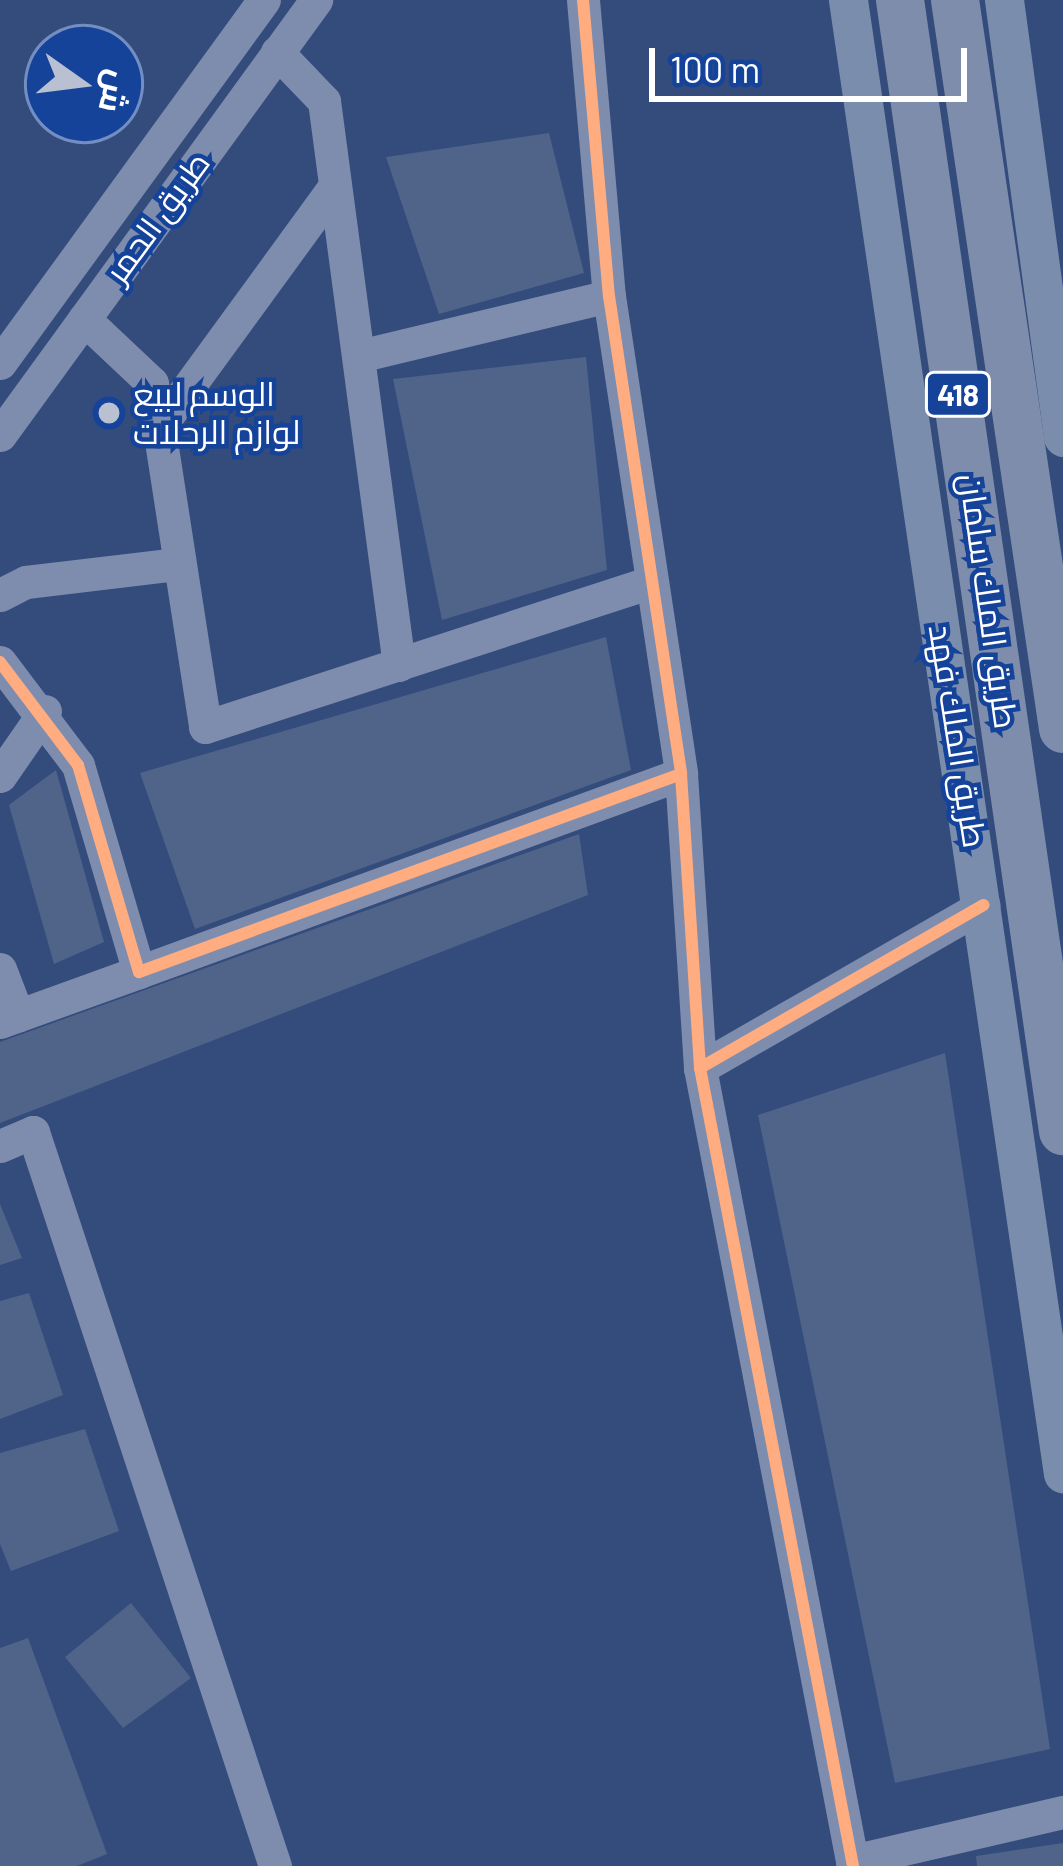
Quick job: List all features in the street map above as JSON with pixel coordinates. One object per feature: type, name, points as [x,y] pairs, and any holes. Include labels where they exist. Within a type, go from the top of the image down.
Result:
[{"type":"highway","name":"طريق الملك سلمان","points":[[900,0],[1063,1131]]},
{"type":"highway","name":"طريق الملك سلمان","points":[[955,0],[1063,729]]},
{"type":"main road","name":"طريق الملك فهد","points":[[847,0],[984,905],[1063,1473]]},
{"type":"main road","points":[[1004,0],[1063,437]]},
{"type":"main road","points":[[1016,788],[1063,1398]]},
{"type":"street","name":"طريق الحمر","points":[[0,363],[16,318],[263,0]]},
{"type":"street","points":[[311,5],[346,0]]},
{"type":"street","points":[[583,0],[609,296],[647,583],[681,774],[700,1068],[852,1864],[1063,1812]]},
{"type":"street","name":"طريق الحمر","points":[[0,435],[311,5]]},
{"type":"street","points":[[277,52],[324,101],[331,190],[359,356],[399,665]]},
{"type":"street","points":[[157,430],[331,190]]},
{"type":"street","points":[[359,356],[609,296]]},
{"type":"street","points":[[84,319],[152,383],[176,564],[205,727],[647,583]]},
{"type":"street","points":[[0,595],[26,582],[176,564]]},
{"type":"street","points":[[0,662],[45,711],[108,838],[139,972]]},
{"type":"street","points":[[0,776],[45,711]]},
{"type":"street","points":[[0,969],[9,1019],[681,774]]},
{"type":"street","points":[[700,1068],[984,905]]},
{"type":"street","points":[[0,1146],[33,1132],[275,1866]]},
{"type":"building","points":[[549,133],[584,273],[439,314],[386,157]]},
{"type":"building","points":[[586,357],[607,570],[442,620],[393,379]]},
{"type":"building","points":[[606,637],[631,770],[195,929],[140,773]]},
{"type":"building","points":[[56,770],[104,942],[54,964],[9,805]]},
{"type":"building","points":[[579,834],[588,895],[0,1123],[0,1042]]},
{"type":"building","points":[[945,1053],[1050,1749],[895,1783],[758,1115]]},
{"type":"building","points":[[0,1204],[22,1258],[0,1265]]},
{"type":"building","points":[[29,1293],[63,1395],[0,1419],[0,1301]]},
{"type":"building","points":[[85,1429],[119,1531],[11,1571],[0,1544],[0,1453]]},
{"type":"building","points":[[131,1603],[191,1678],[123,1728],[65,1657]]},
{"type":"building","points":[[28,1638],[107,1854],[77,1866],[0,1866],[0,1648]]},
{"type":"building","points":[[1063,1843],[1063,1866],[977,1866],[976,1856]]},
{"type":"cycle path","points":[[583,0],[609,296],[681,774],[700,1068]]},
{"type":"cycle path","points":[[0,662],[78,765],[139,972],[681,774]]},
{"type":"cycle path","points":[[853,1866],[700,1068],[984,905]]},
{"type":"place","name":"الوسم لبيع لوازم الرحلات","points":[[109,413]]}]
